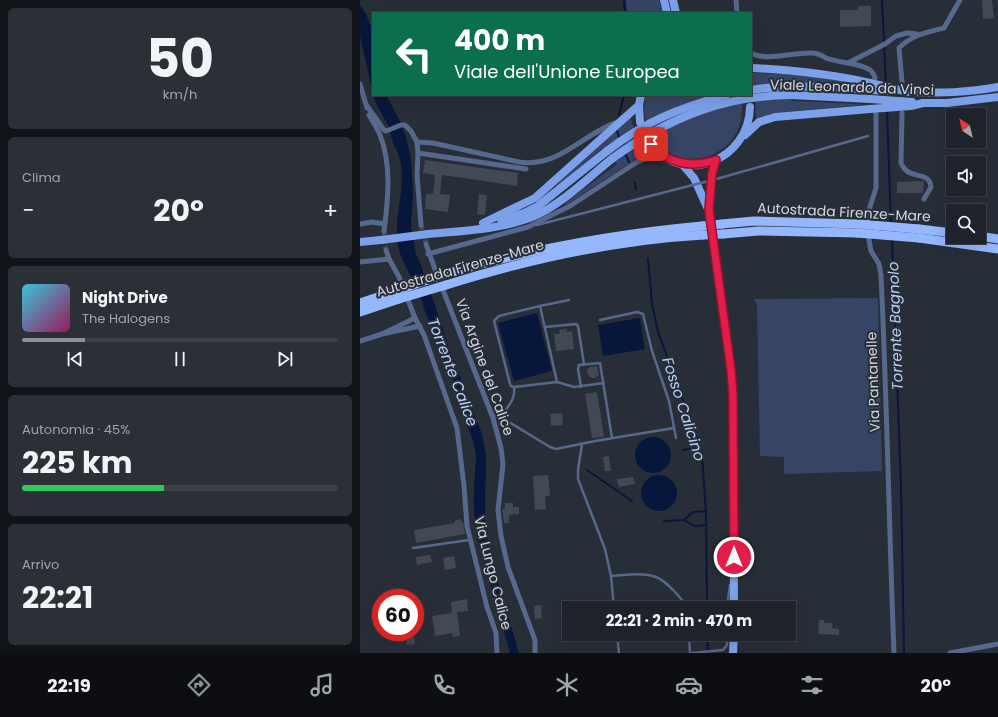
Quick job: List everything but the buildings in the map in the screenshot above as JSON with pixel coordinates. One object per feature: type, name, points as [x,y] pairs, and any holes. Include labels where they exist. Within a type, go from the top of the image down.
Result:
[{"type":"highway","name":"Autostrada Firenze-Mare","points":[[360,312],[442,275],[488,262],[570,244],[641,232],[723,229],[754,221],[919,233],[946,233]]},
{"type":"highway","name":"Autostrada Firenze-Mare","points":[[360,303],[446,284],[514,265],[584,249],[672,237],[702,230]]},
{"type":"highway","name":"Autostrada Firenze-Mare","points":[[919,233],[998,249]]},
{"type":"highway","points":[[986,237],[998,239]]},
{"type":"main road","points":[[664,0],[667,12]]},
{"type":"main road","points":[[673,0],[676,12]]},
{"type":"main road","points":[[752,68],[820,73],[871,88]]},
{"type":"main road","name":"Viale Leonardo da Vinci","points":[[752,90],[791,91],[871,88],[943,94],[998,87]]},
{"type":"main road","name":"Viale Leonardo da Vinci","points":[[871,88],[923,103],[947,103],[998,97]]},
{"type":"main road","name":"Viale Leonardo da Vinci","points":[[429,233],[460,232],[518,222],[540,214],[613,158],[659,128],[696,112],[743,99],[791,91]]},
{"type":"main road","points":[[640,122],[639,105],[641,96]]},
{"type":"main road","name":"Viale Leonardo da Vinci","points":[[360,242],[429,233],[511,218],[524,213],[538,206],[630,133],[685,106],[722,96]]},
{"type":"main road","points":[[651,144],[660,153],[668,158],[681,163],[699,165],[716,160],[731,151],[742,137],[759,122],[776,116],[873,112],[923,103]]},
{"type":"main road","points":[[483,223],[535,198],[639,105]]},
{"type":"main road","points":[[742,137],[748,123],[750,107]]},
{"type":"main road","points":[[716,160],[712,173],[709,210],[731,370],[733,395],[734,601]]},
{"type":"main road","points":[[681,163],[694,178],[709,210]]},
{"type":"main road","points":[[518,222],[545,218]]},
{"type":"main road","points":[[733,653],[734,641]]},
{"type":"street","points":[[736,0],[737,12]]},
{"type":"street","points":[[902,82],[899,48],[907,40],[918,34],[944,28],[960,0]]},
{"type":"street","points":[[848,63],[885,44],[896,36],[907,33],[918,34]]},
{"type":"street","points":[[752,53],[766,57],[811,52],[870,70],[871,88]]},
{"type":"street","points":[[360,84],[369,114],[380,134],[384,147],[388,194],[384,231]]},
{"type":"street","points":[[367,106],[382,129],[385,131],[401,125],[408,127],[418,142],[417,175],[421,225]]},
{"type":"street","name":"Via Pantanelle","points":[[873,112],[876,188],[869,210],[870,240],[871,251],[879,264],[881,274],[886,381],[887,478],[894,653]]},
{"type":"street","points":[[902,113],[901,163],[903,168],[908,172],[930,180],[931,187],[924,199]]},
{"type":"street","points":[[418,142],[519,162],[529,162],[561,155],[603,128],[622,120]]},
{"type":"street","points":[[418,153],[526,169]]},
{"type":"street","points":[[428,254],[528,227],[570,206],[641,160],[668,158]]},
{"type":"street","points":[[360,224],[372,222],[385,224]]},
{"type":"street","name":"Via Argine del Calice","points":[[426,244],[428,254],[492,415],[501,448],[503,464],[498,510],[501,536],[508,567],[535,640],[535,653]]},
{"type":"street","name":"Via Lungo Calice","points":[[386,250],[389,259],[399,277],[415,318],[420,326],[457,428],[469,540],[486,607],[496,633],[497,653]]},
{"type":"street","points":[[360,262],[389,259]]},
{"type":"street","points":[[382,334],[415,318]]},
{"type":"street","points":[[360,340],[420,326]]},
{"type":"street","points":[[950,653],[998,644]]},
{"type":"lane","points":[[528,227],[693,186],[868,136]]},
{"type":"lane","points":[[500,418],[515,396],[514,387],[510,384],[494,321],[499,316],[569,300]]},
{"type":"lane","points":[[540,306],[558,382]]},
{"type":"lane","points":[[600,320],[637,312],[643,314],[652,351],[668,401],[676,438]]},
{"type":"lane","points":[[545,327],[574,323],[578,326],[584,364]]},
{"type":"lane","points":[[580,387],[578,366],[600,362],[612,438]]},
{"type":"lane","points":[[514,387],[558,382],[568,386],[580,387],[604,384]]},
{"type":"lane","points":[[492,415],[553,448],[561,449],[612,438],[674,428]]},
{"type":"lane","points":[[582,444],[578,479],[605,548],[611,576],[613,601]]},
{"type":"lane","points":[[413,548],[469,540]]},
{"type":"lane","points":[[728,601],[734,571]]},
{"type":"lane","points":[[611,576],[642,575],[656,577],[678,594],[682,601]]},
{"type":"lane","points":[[618,641],[619,653]]},
{"type":"lane","points":[[690,641],[691,653],[723,650],[726,647],[726,641]]},
{"type":"shaded area","points":[[626,0],[659,0],[662,12],[627,12]]},
{"type":"shaded area","points":[[752,73],[807,75],[861,85],[790,82],[792,101],[862,105],[773,113],[756,119],[755,99],[752,89]]},
{"type":"shaded area","points":[[646,96],[741,96],[741,118],[734,137],[721,150],[705,157],[687,158],[670,153],[655,141],[645,119]]},
{"type":"shaded area","points":[[630,117],[639,142],[650,154],[639,157],[566,205],[565,203],[617,164],[604,147],[561,183],[555,186]]},
{"type":"shaded area","points":[[878,298],[882,471],[784,474],[784,457],[760,456],[757,305],[754,299]]},
{"type":"water","points":[[360,5],[366,14],[372,29],[372,90],[360,36]]},
{"type":"water","name":"Torrente Calice","points":[[373,96],[387,96],[401,123],[406,137],[411,160],[413,193],[411,226],[416,254],[440,320],[448,347],[482,434],[486,455],[486,534],[495,571],[519,653],[510,653],[477,537],[474,502],[476,456],[469,429],[459,403],[459,396],[424,309],[420,294],[399,250],[397,229],[402,176],[399,155],[392,140],[388,125]]},
{"type":"water","points":[[537,313],[552,371],[514,381],[498,323]]},
{"type":"water","points":[[640,318],[645,349],[603,356],[598,325]]},
{"type":"water","points":[[653,437],[666,442],[671,455],[666,468],[653,473],[640,468],[635,455],[640,442]]},
{"type":"water","points":[[659,475],[672,480],[677,493],[672,506],[659,511],[646,506],[641,493],[646,480]]},
{"type":"waterway","name":"Fosso Calicino","points":[[624,0],[625,12]]},
{"type":"waterway","name":"Torrente Bagnolo","points":[[882,0],[886,85]]},
{"type":"waterway","name":"Fosso Calicino","points":[[619,115],[624,96]]},
{"type":"waterway","name":"Torrente Bagnolo","points":[[887,109],[891,225]]},
{"type":"waterway","name":"Fosso Calicino","points":[[617,131],[620,139]]},
{"type":"waterway","name":"Fosso Calicino","points":[[625,153],[629,162]]},
{"type":"waterway","name":"Fosso Calicino","points":[[635,182],[636,190]]},
{"type":"waterway","name":"Torrente Bagnolo","points":[[892,239],[901,486],[904,653]]},
{"type":"waterway","name":"Fosso Calicino","points":[[648,259],[652,304],[658,332],[697,437],[702,457],[706,511],[707,601]]},
{"type":"waterway","points":[[683,450],[700,447]]},
{"type":"waterway","points":[[587,470],[632,501]]},
{"type":"waterway","points":[[664,521],[684,520],[693,512],[706,511]]},
{"type":"waterway","points":[[684,520],[694,526],[706,525]]},
{"type":"waterway","name":"Fosso Calicino","points":[[707,641],[708,653]]},
{"type":"tunnel","points":[[902,82],[902,104]]},
{"type":"tunnel","points":[[421,225],[426,244]]},
{"type":"tunnel","points":[[384,231],[386,250]]},
{"type":"route","points":[[651,144],[660,153],[681,163],[699,165],[716,160],[712,173],[709,210],[731,370],[733,395],[734,557]]}]
